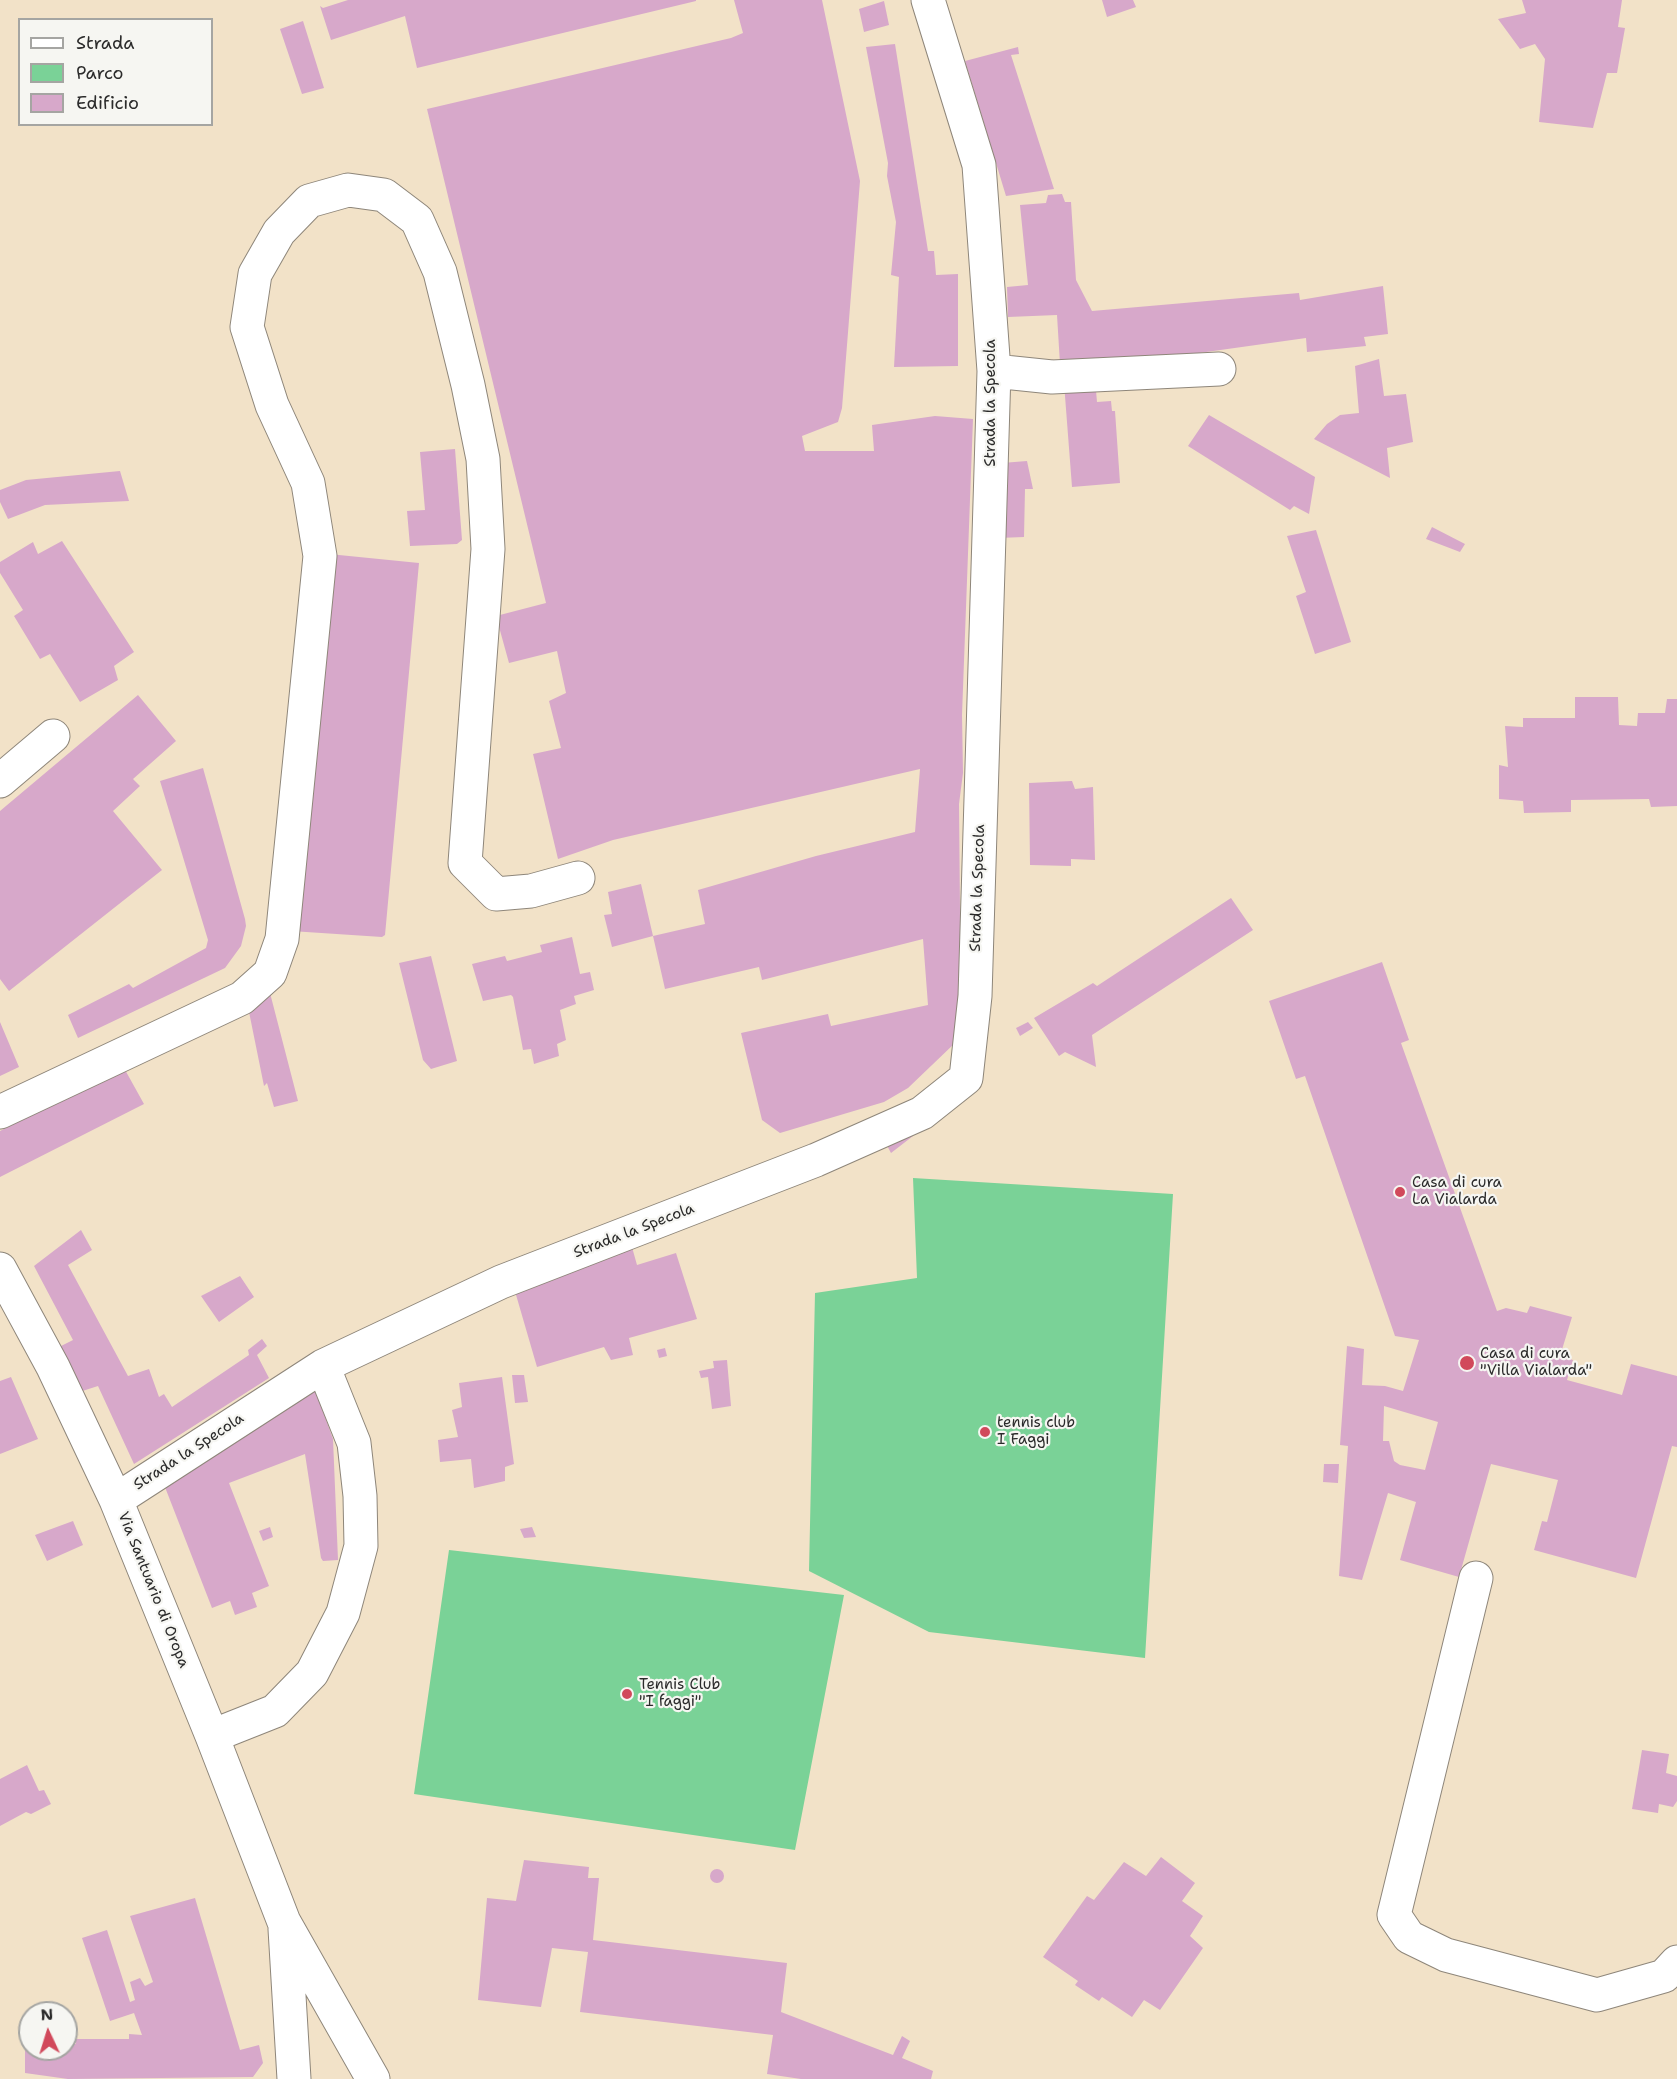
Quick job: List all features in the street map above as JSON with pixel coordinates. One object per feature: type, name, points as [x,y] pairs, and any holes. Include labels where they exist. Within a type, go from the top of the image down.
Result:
[{"type":"street","name":"Strada la Specola","points":[[116,1500],[323,1366],[501,1282],[816,1160],[922,1113],[966,1078],[975,996],[994,371],[979,165],[928,0]]},
{"type":"street","points":[[0,1112],[242,998],[270,973],[282,939],[320,556],[308,483],[272,405],[247,327],[255,274],[279,232],[309,201],[348,189],[384,195],[417,220],[440,272],[468,385],[483,459],[488,549],[465,863],[496,894],[531,891],[578,878]]},
{"type":"street","points":[[994,371],[1052,377],[1219,369]]},
{"type":"street","points":[[0,781],[53,736]]},
{"type":"street","name":"Via Santuario di Oropa","points":[[0,1269],[48,1357],[116,1500],[213,1736],[284,1922],[373,2079]]},
{"type":"street","points":[[213,1736],[275,1711],[312,1673],[343,1613],[361,1546],[360,1496],[354,1443],[323,1366]]},
{"type":"street","points":[[1476,1578],[1394,1915],[1409,1937],[1446,1955],[1597,1995],[1664,1976],[1677,1962]]},
{"type":"street","name":"Via Santuario di Oropa","points":[[284,1922],[294,2079]]},
{"type":"green space","name":"tennis club I Faggi","points":[[913,1178],[1173,1194],[1145,1658],[929,1632],[809,1571],[815,1293],[917,1278]]},
{"type":"green space","name":"Tennis Club \"I faggi\"","points":[[449,1550],[844,1595],[795,1850],[414,1794]]},
{"type":"building","points":[[348,0],[696,1],[417,68],[405,16],[331,40],[320,6],[323,8]]},
{"type":"building","points":[[734,0],[822,0],[860,181],[842,408],[838,422],[802,436],[805,451],[874,451],[872,425],[935,416],[973,419],[962,715],[963,773],[959,804],[960,909],[964,931],[955,1043],[908,1088],[884,1102],[780,1133],[762,1120],[741,1033],[828,1014],[831,1026],[928,1005],[923,939],[762,980],[759,967],[665,989],[653,936],[705,924],[698,890],[816,856],[915,832],[920,769],[613,840],[558,859],[533,754],[561,748],[549,701],[566,693],[557,651],[509,663],[496,616],[546,603],[427,109],[731,38],[743,33]]},
{"type":"building","points":[[1102,0],[1133,0],[1136,7],[1107,17]]},
{"type":"building","points":[[1522,0],[1622,0],[1618,27],[1625,28],[1617,73],[1607,73],[1593,128],[1539,122],[1545,59],[1535,44],[1520,49],[1498,19],[1526,13]]},
{"type":"building","points":[[884,1],[889,25],[864,32],[859,9]]},
{"type":"building","points":[[303,21],[324,88],[302,94],[280,29]]},
{"type":"building","points":[[895,44],[928,251],[934,251],[936,275],[958,274],[958,366],[894,367],[899,277],[891,275],[896,222],[887,176],[888,163],[866,47]]},
{"type":"building","points":[[1018,47],[1019,54],[1011,55],[1054,189],[1006,196],[965,61]]},
{"type":"building","points":[[1062,194],[1065,202],[1071,202],[1076,280],[1092,311],[1299,293],[1300,300],[1383,286],[1388,334],[1364,337],[1366,346],[1307,352],[1306,338],[1149,360],[1060,364],[1057,315],[1008,317],[1007,287],[1028,285],[1020,205],[1046,203],[1048,195]]},
{"type":"building","points":[[1379,359],[1384,396],[1406,394],[1413,442],[1387,448],[1390,478],[1314,439],[1327,424],[1340,415],[1359,413],[1355,366]]},
{"type":"building","points":[[1095,379],[1097,402],[1111,401],[1112,411],[1115,411],[1120,483],[1072,487],[1064,383]]},
{"type":"building","points":[[1209,415],[1315,477],[1309,514],[1294,506],[1290,510],[1188,446]]},
{"type":"building","points":[[455,449],[462,540],[457,544],[410,546],[407,511],[425,510],[420,452]]},
{"type":"building","points":[[1027,461],[1033,489],[1025,489],[1024,537],[998,538],[1002,463]]},
{"type":"building","points":[[120,471],[129,501],[45,505],[8,519],[0,502],[0,490],[26,480]]},
{"type":"building","points":[[1432,527],[1465,544],[1460,552],[1426,539]]},
{"type":"building","points":[[1316,530],[1351,642],[1315,654],[1296,596],[1306,592],[1287,536]]},
{"type":"building","points":[[62,541],[134,652],[114,666],[118,680],[80,702],[50,654],[40,659],[14,616],[23,610],[0,573],[0,562],[33,542],[38,554]]},
{"type":"building","points":[[329,554],[419,563],[385,935],[382,937],[291,931]]},
{"type":"building","points":[[138,695],[176,741],[133,779],[140,786],[113,811],[162,870],[9,991],[0,979],[0,811]]},
{"type":"building","points":[[1575,697],[1618,697],[1619,725],[1637,726],[1638,713],[1665,713],[1667,699],[1677,699],[1677,806],[1651,807],[1649,799],[1571,800],[1571,812],[1524,813],[1523,801],[1499,799],[1499,765],[1508,767],[1505,726],[1523,727],[1523,718],[1575,718]]},
{"type":"building","points":[[203,768],[245,919],[246,926],[241,946],[225,968],[78,1038],[68,1015],[129,984],[133,988],[206,948],[208,940],[160,781]]},
{"type":"building","points":[[1072,781],[1075,789],[1093,787],[1095,860],[1071,859],[1071,866],[1030,865],[1029,783]]},
{"type":"building","points":[[641,884],[653,936],[612,947],[604,915],[612,914],[608,892]]},
{"type":"building","points":[[1231,898],[1253,930],[1092,1035],[1096,1067],[1065,1052],[1059,1056],[1034,1018],[1093,983],[1097,986]]},
{"type":"building","points":[[572,937],[580,974],[590,972],[594,990],[574,996],[576,1004],[560,1010],[566,1040],[557,1044],[559,1056],[534,1064],[531,1049],[523,1050],[513,997],[511,995],[483,1001],[472,964],[505,956],[507,961],[542,952],[540,945]]},
{"type":"building","points":[[431,956],[457,1061],[431,1069],[423,1060],[399,963]]},
{"type":"building","name":"Casa di cura La Vialarda","points":[[1382,962],[1409,1040],[1401,1043],[1497,1311],[1506,1308],[1527,1313],[1530,1306],[1572,1317],[1560,1356],[1573,1360],[1567,1380],[1622,1395],[1631,1364],[1677,1376],[1677,1447],[1672,1446],[1636,1578],[1534,1550],[1542,1521],[1547,1522],[1558,1480],[1491,1464],[1459,1577],[1400,1560],[1416,1502],[1388,1493],[1362,1580],[1339,1576],[1348,1446],[1340,1445],[1347,1346],[1364,1349],[1362,1385],[1385,1386],[1403,1391],[1419,1340],[1395,1336],[1305,1076],[1296,1079],[1269,1001]],"holes":[[[1384,1406],[1438,1422],[1425,1470],[1400,1465],[1394,1461],[1389,1441],[1383,1441]]]},
{"type":"building","points":[[270,993],[298,1101],[274,1107],[267,1083],[264,1086],[247,1002]]},
{"type":"building","points":[[0,1022],[19,1067],[0,1076]]},
{"type":"building","points":[[1028,1022],[1033,1028],[1020,1036],[1016,1028]]},
{"type":"building","points":[[124,1068],[144,1104],[0,1177],[0,1131]]},
{"type":"building","points":[[905,1124],[913,1136],[891,1153],[883,1138]]},
{"type":"building","points":[[81,1230],[92,1250],[68,1265],[128,1376],[149,1369],[159,1397],[164,1394],[172,1407],[249,1355],[248,1350],[262,1339],[267,1346],[257,1355],[269,1378],[134,1464],[98,1386],[73,1394],[55,1349],[73,1340],[34,1266]]},
{"type":"building","points":[[630,1240],[637,1265],[676,1253],[697,1319],[629,1338],[633,1355],[611,1360],[604,1347],[537,1367],[512,1281]]},
{"type":"building","points":[[240,1276],[254,1297],[219,1322],[201,1296]]},
{"type":"building","points":[[665,1348],[667,1356],[659,1358],[657,1350]]},
{"type":"building","points":[[727,1360],[731,1406],[712,1409],[708,1377],[701,1378],[699,1371],[714,1368],[713,1361]]},
{"type":"building","points":[[512,1375],[524,1375],[528,1402],[515,1403]]},
{"type":"building","points":[[11,1377],[38,1439],[0,1454],[0,1381]]},
{"type":"building","points":[[502,1377],[514,1464],[505,1467],[505,1481],[474,1488],[471,1459],[440,1462],[438,1440],[458,1437],[452,1410],[462,1407],[459,1383]]},
{"type":"building","points":[[315,1389],[333,1439],[338,1560],[323,1561],[321,1558],[305,1454],[229,1483],[269,1586],[252,1593],[257,1607],[235,1615],[230,1601],[212,1608],[163,1482]]},
{"type":"building","points":[[1324,1464],[1339,1464],[1338,1483],[1323,1482]]},
{"type":"building","points":[[73,1521],[83,1545],[47,1561],[35,1535]]},
{"type":"building","points":[[270,1527],[273,1537],[263,1541],[259,1531]]},
{"type":"building","points":[[532,1527],[536,1537],[524,1538],[520,1529]]},
{"type":"building","points":[[1642,1750],[1669,1754],[1666,1773],[1677,1776],[1677,1801],[1673,1807],[1659,1804],[1658,1813],[1632,1809]]},
{"type":"building","points":[[27,1765],[39,1791],[44,1790],[51,1804],[31,1814],[26,1812],[0,1826],[0,1779]]},
{"type":"building","points":[[1161,1857],[1195,1883],[1182,1901],[1203,1916],[1190,1936],[1203,1948],[1160,2010],[1144,2000],[1132,2017],[1102,1997],[1099,2001],[1075,1985],[1078,1981],[1043,1957],[1087,1896],[1094,1900],[1124,1862],[1146,1876]]},
{"type":"building","points":[[524,1860],[589,1867],[588,1878],[599,1878],[593,1940],[787,1963],[781,2012],[893,2055],[902,2036],[910,2041],[902,2058],[933,2071],[931,2079],[801,2079],[767,2074],[773,2035],[580,2012],[588,1952],[552,1948],[541,2007],[478,2000],[487,1898],[516,1901]]},
{"type":"building","points":[[714,1869],[720,1869],[724,1876],[720,1883],[714,1883],[710,1879],[710,1873]]},
{"type":"building","points":[[195,1898],[240,2050],[259,2045],[263,2063],[253,2077],[68,2079],[25,2073],[25,2061],[78,2061],[78,2039],[129,2039],[129,2034],[142,2035],[134,2013],[110,2021],[82,1938],[107,1930],[130,2002],[135,2000],[130,1982],[140,1978],[145,1986],[153,1982],[130,1916]]},
{"type":"place","name":"Casa di cura La Vialarda","points":[[1400,1192]]},
{"type":"place","name":"Casa di cura \"Villa Vialarda\"","points":[[1467,1363]]},
{"type":"place","name":"tennis club I Faggi","points":[[985,1432]]},
{"type":"place","name":"Tennis Club \"I faggi\"","points":[[627,1694]]}]
